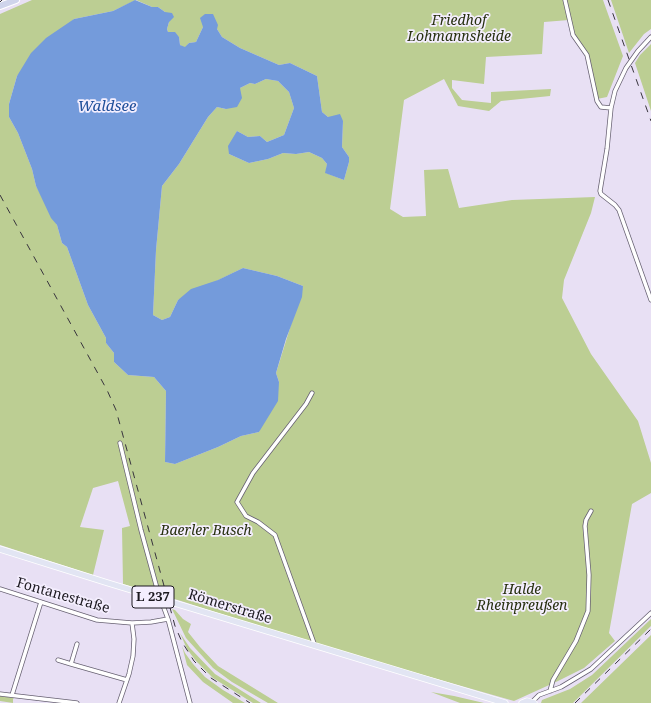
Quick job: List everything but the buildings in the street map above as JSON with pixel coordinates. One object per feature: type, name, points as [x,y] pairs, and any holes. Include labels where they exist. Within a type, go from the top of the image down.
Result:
[{"type":"highway","points":[[0,6],[16,0]]},
{"type":"main road","name":"Römerstraße","points":[[0,549],[504,703]]},
{"type":"main road","points":[[522,703],[527,701],[533,703]]},
{"type":"street","points":[[565,0],[572,35],[587,55],[597,101],[601,107],[611,108]]},
{"type":"street","points":[[651,37],[638,51],[620,81],[611,108],[607,148],[600,191],[601,194],[616,205],[619,210],[651,300]]},
{"type":"street","points":[[312,393],[306,404],[253,473],[237,502],[246,516],[258,522],[275,534],[315,646]]},
{"type":"street","points":[[120,443],[143,537],[158,592],[168,618],[190,703]]},
{"type":"street","points":[[550,691],[553,680],[576,641],[588,611],[589,574],[585,526],[586,520],[591,511]]},
{"type":"street","name":"Fontanestraße","points":[[0,589],[97,620],[132,623],[151,622],[168,618]]},
{"type":"street","points":[[12,695],[40,602]]},
{"type":"street","points":[[533,703],[539,695],[568,683],[591,669],[651,613]]},
{"type":"street","points":[[119,703],[134,656],[132,623]]},
{"type":"street","points":[[71,664],[77,644]]},
{"type":"street","points":[[58,660],[127,680]]},
{"type":"street","points":[[0,694],[77,703]]},
{"type":"green space","points":[[32,0],[136,0],[603,0],[623,56],[607,97],[597,99],[587,55],[573,34],[569,20],[544,22],[542,54],[486,57],[484,84],[452,80],[452,88],[462,100],[491,103],[491,92],[551,89],[550,96],[501,101],[489,111],[458,106],[444,79],[404,100],[390,209],[403,217],[426,216],[424,170],[448,169],[459,208],[512,200],[595,197],[591,213],[564,280],[562,298],[591,354],[638,421],[651,463],[651,493],[632,504],[609,633],[615,641],[584,668],[514,701],[311,643],[123,584],[122,528],[130,526],[118,481],[93,488],[80,527],[104,530],[93,575],[0,545],[0,14]],"holes":[[[136,0],[152,7],[158,7],[165,12],[169,22],[167,29],[168,32],[179,37],[180,45],[185,48],[189,43],[196,42],[203,27],[217,29],[222,37],[240,48],[279,65],[290,63],[317,76],[322,112],[328,117],[343,121],[342,147],[349,157],[344,180],[326,173],[327,164],[322,158],[309,152],[296,154],[283,153],[268,159],[249,163],[229,154],[237,131],[248,137],[260,136],[267,142],[284,135],[294,108],[289,92],[278,81],[266,79],[255,84],[250,83],[240,88],[226,109],[217,107],[208,117],[179,164],[162,186],[156,250],[153,315],[162,320],[170,317],[178,300],[243,268],[277,276],[303,286],[276,373],[279,382],[259,432],[241,436],[175,464],[165,462],[166,391],[154,377],[128,375],[114,362],[114,353],[106,343],[106,338],[88,305],[67,247],[62,243],[57,225],[36,186],[32,169],[18,133],[9,117],[9,104],[17,76],[74,19],[113,11]]]},
{"type":"green space","points":[[611,0],[651,0],[651,29],[644,34],[629,53]]},
{"type":"green space","points":[[651,44],[651,111],[635,63],[640,55]]},
{"type":"green space","points":[[172,609],[191,624],[188,632],[218,666],[278,703],[268,703],[232,682],[213,668],[186,638]]},
{"type":"green space","points":[[651,619],[651,626],[573,703],[541,703],[542,700],[570,689],[592,675]]},
{"type":"green space","points":[[180,633],[190,648],[215,674],[261,703],[253,703],[213,678],[196,661],[187,649]]},
{"type":"green space","points":[[651,635],[651,703],[581,703]]},
{"type":"green space","points":[[182,646],[193,664],[205,677],[245,703],[233,703],[203,682],[187,665]]},
{"type":"green space","points":[[431,692],[454,696],[484,703],[460,703]]},
{"type":"green space","points":[[0,696],[14,698],[13,703],[0,701]]},
{"type":"water","name":"Waldsee","points":[[135,0],[152,7],[158,7],[165,12],[172,13],[174,17],[169,22],[167,29],[168,32],[175,32],[179,37],[180,45],[185,47],[189,43],[196,42],[203,27],[200,18],[205,14],[213,14],[218,25],[217,29],[222,37],[240,48],[279,65],[290,63],[317,76],[322,112],[328,117],[340,114],[343,121],[342,147],[349,157],[344,180],[325,173],[327,164],[322,158],[309,152],[296,154],[283,153],[268,159],[249,163],[229,154],[228,146],[237,131],[248,137],[260,136],[267,142],[284,135],[294,108],[289,92],[278,81],[266,79],[255,84],[250,83],[240,88],[242,98],[237,107],[226,109],[217,107],[208,117],[179,164],[162,186],[156,250],[153,315],[162,320],[170,317],[178,300],[191,289],[218,280],[243,268],[277,276],[303,286],[302,297],[286,339],[276,373],[279,382],[278,401],[259,432],[241,436],[175,464],[165,462],[166,391],[154,377],[128,375],[114,362],[114,353],[106,343],[106,338],[88,305],[67,247],[62,243],[57,225],[51,218],[36,186],[32,169],[18,133],[9,117],[9,104],[17,76],[31,53],[46,38],[74,19],[113,11]]},
{"type":"railway","points":[[608,0],[651,121]]},
{"type":"railway","points":[[0,195],[107,390],[116,410],[175,626],[182,642],[194,661],[211,678],[250,703]]},
{"type":"railway","points":[[575,703],[651,629]]},
{"type":"park label","name":"Friedhof Lohmannsheide","points":[[459,30]]},
{"type":"park label","name":"Baerler Busch","points":[[206,531]]},
{"type":"park label","name":"Halde Rheinpreußen","points":[[522,598]]}]
